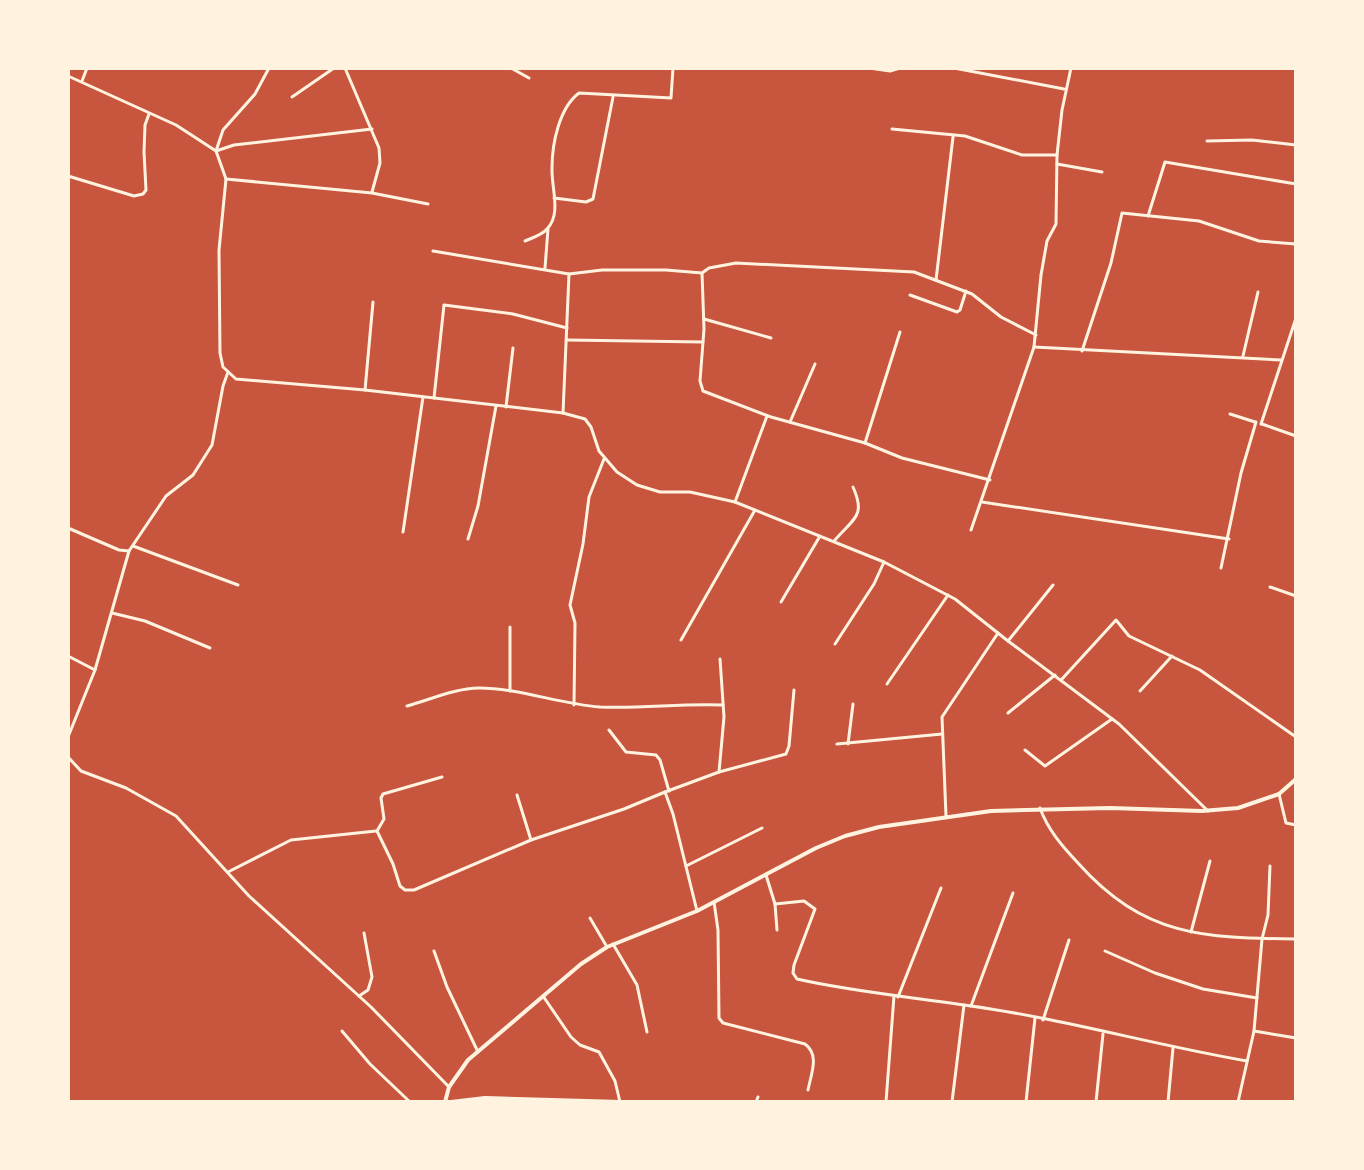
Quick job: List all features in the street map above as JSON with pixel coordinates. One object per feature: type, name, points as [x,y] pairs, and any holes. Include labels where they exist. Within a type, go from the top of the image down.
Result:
[{"type":"street","points":[[82,81],[87,68]]},
{"type":"street","points":[[216,151],[223,130],[255,94],[269,68]]},
{"type":"street","points":[[292,97],[334,68]]},
{"type":"street","points":[[345,68],[381,157],[372,193]]},
{"type":"street","points":[[511,68],[529,78]]},
{"type":"street","points":[[545,268],[548,229],[555,215],[552,169],[555,145],[570,100],[579,93],[671,98],[673,68]]},
{"type":"street","points":[[869,68],[881,71],[900,68]]},
{"type":"street","points":[[954,68],[1066,89]]},
{"type":"street","points":[[971,530],[1034,347],[1047,241],[1056,224],[1057,155],[1071,68]]},
{"type":"street","points":[[68,76],[176,125],[216,151],[226,179],[219,250],[220,353],[223,367],[236,379],[496,405],[563,413],[585,419],[604,458],[617,472],[637,485],[660,492],[690,492],[735,502],[835,540],[948,595],[1112,719],[1208,811]]},
{"type":"street","points":[[554,198],[586,202],[593,199],[613,96]]},
{"type":"street","points":[[68,176],[134,196],[143,194],[146,190],[145,125],[150,112]]},
{"type":"street","points":[[216,151],[234,145],[372,129]]},
{"type":"street","points":[[892,129],[965,136],[1022,155],[1057,155]]},
{"type":"street","points":[[936,280],[953,135]]},
{"type":"street","points":[[1207,141],[1252,140],[1296,145]]},
{"type":"street","points":[[1148,216],[1165,162],[1296,184]]},
{"type":"street","points":[[1057,164],[1102,172]]},
{"type":"street","points":[[226,179],[372,193],[428,204]]},
{"type":"street","points":[[1082,351],[1111,263],[1122,213],[1199,221],[1259,241],[1296,244]]},
{"type":"street","points":[[525,241],[548,229]]},
{"type":"street","points":[[433,251],[569,274],[602,270],[702,273],[709,268],[736,263],[904,270],[966,291],[1005,320],[1036,335]]},
{"type":"street","points":[[702,273],[704,319],[700,381],[703,391],[767,416],[865,443],[902,458],[990,480]]},
{"type":"street","points":[[563,413],[569,274]]},
{"type":"street","points":[[910,295],[957,312],[966,291]]},
{"type":"street","points":[[1243,356],[1258,292]]},
{"type":"street","points":[[365,390],[373,302]]},
{"type":"street","points":[[434,398],[444,305],[513,314],[567,328]]},
{"type":"street","points":[[1221,568],[1241,473],[1296,318]]},
{"type":"street","points":[[704,319],[771,338]]},
{"type":"street","points":[[865,443],[900,332]]},
{"type":"street","points":[[566,340],[703,342]]},
{"type":"street","points":[[1034,347],[1281,360]]},
{"type":"street","points":[[506,407],[513,348]]},
{"type":"street","points":[[790,422],[815,364]]},
{"type":"street","points":[[68,737],[95,670],[129,551],[166,496],[193,475],[212,445],[228,372]]},
{"type":"street","points":[[403,532],[423,397]]},
{"type":"street","points":[[468,539],[478,506],[496,405]]},
{"type":"street","points":[[1230,414],[1296,436]]},
{"type":"street","points":[[735,502],[767,416]]},
{"type":"street","points":[[574,705],[575,623],[570,605],[589,497],[604,458]]},
{"type":"street","points":[[835,540],[860,511],[861,504],[853,487]]},
{"type":"street","points":[[982,502],[1229,539]]},
{"type":"street","points":[[681,640],[755,510]]},
{"type":"street","points":[[68,528],[119,550],[129,551]]},
{"type":"street","points":[[781,602],[821,535]]},
{"type":"street","points":[[133,546],[238,585]]},
{"type":"street","points":[[835,644],[874,584],[884,562]]},
{"type":"street","points":[[1008,641],[1053,585]]},
{"type":"street","points":[[1270,587],[1296,596]]},
{"type":"street","points":[[887,684],[948,595]]},
{"type":"street","points":[[112,613],[145,621],[210,648]]},
{"type":"street","points":[[1061,680],[1116,620],[1129,636],[1200,670],[1296,737]]},
{"type":"street","points":[[510,627],[510,691]]},
{"type":"street","points":[[946,816],[942,734],[944,712],[998,633]]},
{"type":"street","points":[[68,656],[95,670]]},
{"type":"street","points":[[1140,691],[1172,656]]},
{"type":"street","points":[[719,772],[723,705],[720,659]]},
{"type":"street","points":[[1008,713],[1055,675]]},
{"type":"street","points":[[407,706],[474,688],[510,691],[574,705],[626,708],[723,705]]},
{"type":"street","points":[[377,831],[400,886],[405,890],[414,890],[531,840],[624,809],[719,772],[786,754],[794,690]]},
{"type":"street","points":[[848,744],[853,704]]},
{"type":"street","points":[[1025,750],[1045,766],[1112,719]]},
{"type":"street","points":[[609,730],[626,752],[656,755],[660,760],[697,911]]},
{"type":"street","points":[[837,744],[942,734]]},
{"type":"street","points":[[68,757],[81,771],[126,788],[176,816],[249,896],[359,996],[449,1087]]},
{"type":"street","points":[[377,831],[384,819],[383,794],[442,777]]},
{"type":"street","points":[[445,1102],[449,1087],[468,1060],[581,964],[613,944],[697,911],[816,848],[845,836],[946,816],[1040,808],[1208,811],[1238,808],[1279,794],[1296,779]]},
{"type":"street","points":[[1279,794],[1286,823],[1296,825]]},
{"type":"street","points":[[517,795],[531,840]]},
{"type":"street","points":[[1040,808],[1057,840],[1098,885],[1161,925],[1227,938],[1296,939]]},
{"type":"street","points":[[686,866],[762,828]]},
{"type":"street","points":[[228,872],[291,840],[377,831]]},
{"type":"street","points":[[1191,932],[1210,861]]},
{"type":"street","points":[[1247,1102],[1238,1102],[1254,1031],[1262,939],[1268,915],[1270,866]]},
{"type":"street","points":[[766,875],[775,904],[777,930]]},
{"type":"street","points":[[886,1102],[896,996],[941,888]]},
{"type":"street","points":[[971,1006],[1013,893]]},
{"type":"street","points":[[775,904],[804,901],[815,909],[794,965],[793,973],[797,979],[971,1006],[1247,1061]]},
{"type":"street","points":[[714,902],[718,930],[719,1018],[723,1023],[805,1044],[813,1050],[815,1055],[808,1090]]},
{"type":"street","points":[[590,918],[607,947]]},
{"type":"street","points":[[359,996],[368,990],[372,977],[364,933]]},
{"type":"street","points":[[1043,1020],[1069,940]]},
{"type":"street","points":[[613,944],[637,985],[647,1032]]},
{"type":"street","points":[[434,951],[447,987],[478,1052]]},
{"type":"street","points":[[1105,951],[1155,973],[1203,989],[1257,998]]},
{"type":"street","points":[[451,1102],[485,1098],[620,1102],[615,1081],[599,1052],[580,1045],[571,1037],[543,996]]},
{"type":"street","points":[[952,1102],[964,1005]]},
{"type":"street","points":[[1026,1102],[1035,1018]]},
{"type":"street","points":[[342,1031],[370,1064],[410,1102]]},
{"type":"street","points":[[1254,1031],[1296,1038]]},
{"type":"street","points":[[1096,1102],[1103,1032]]},
{"type":"street","points":[[1168,1102],[1173,1048]]}]
